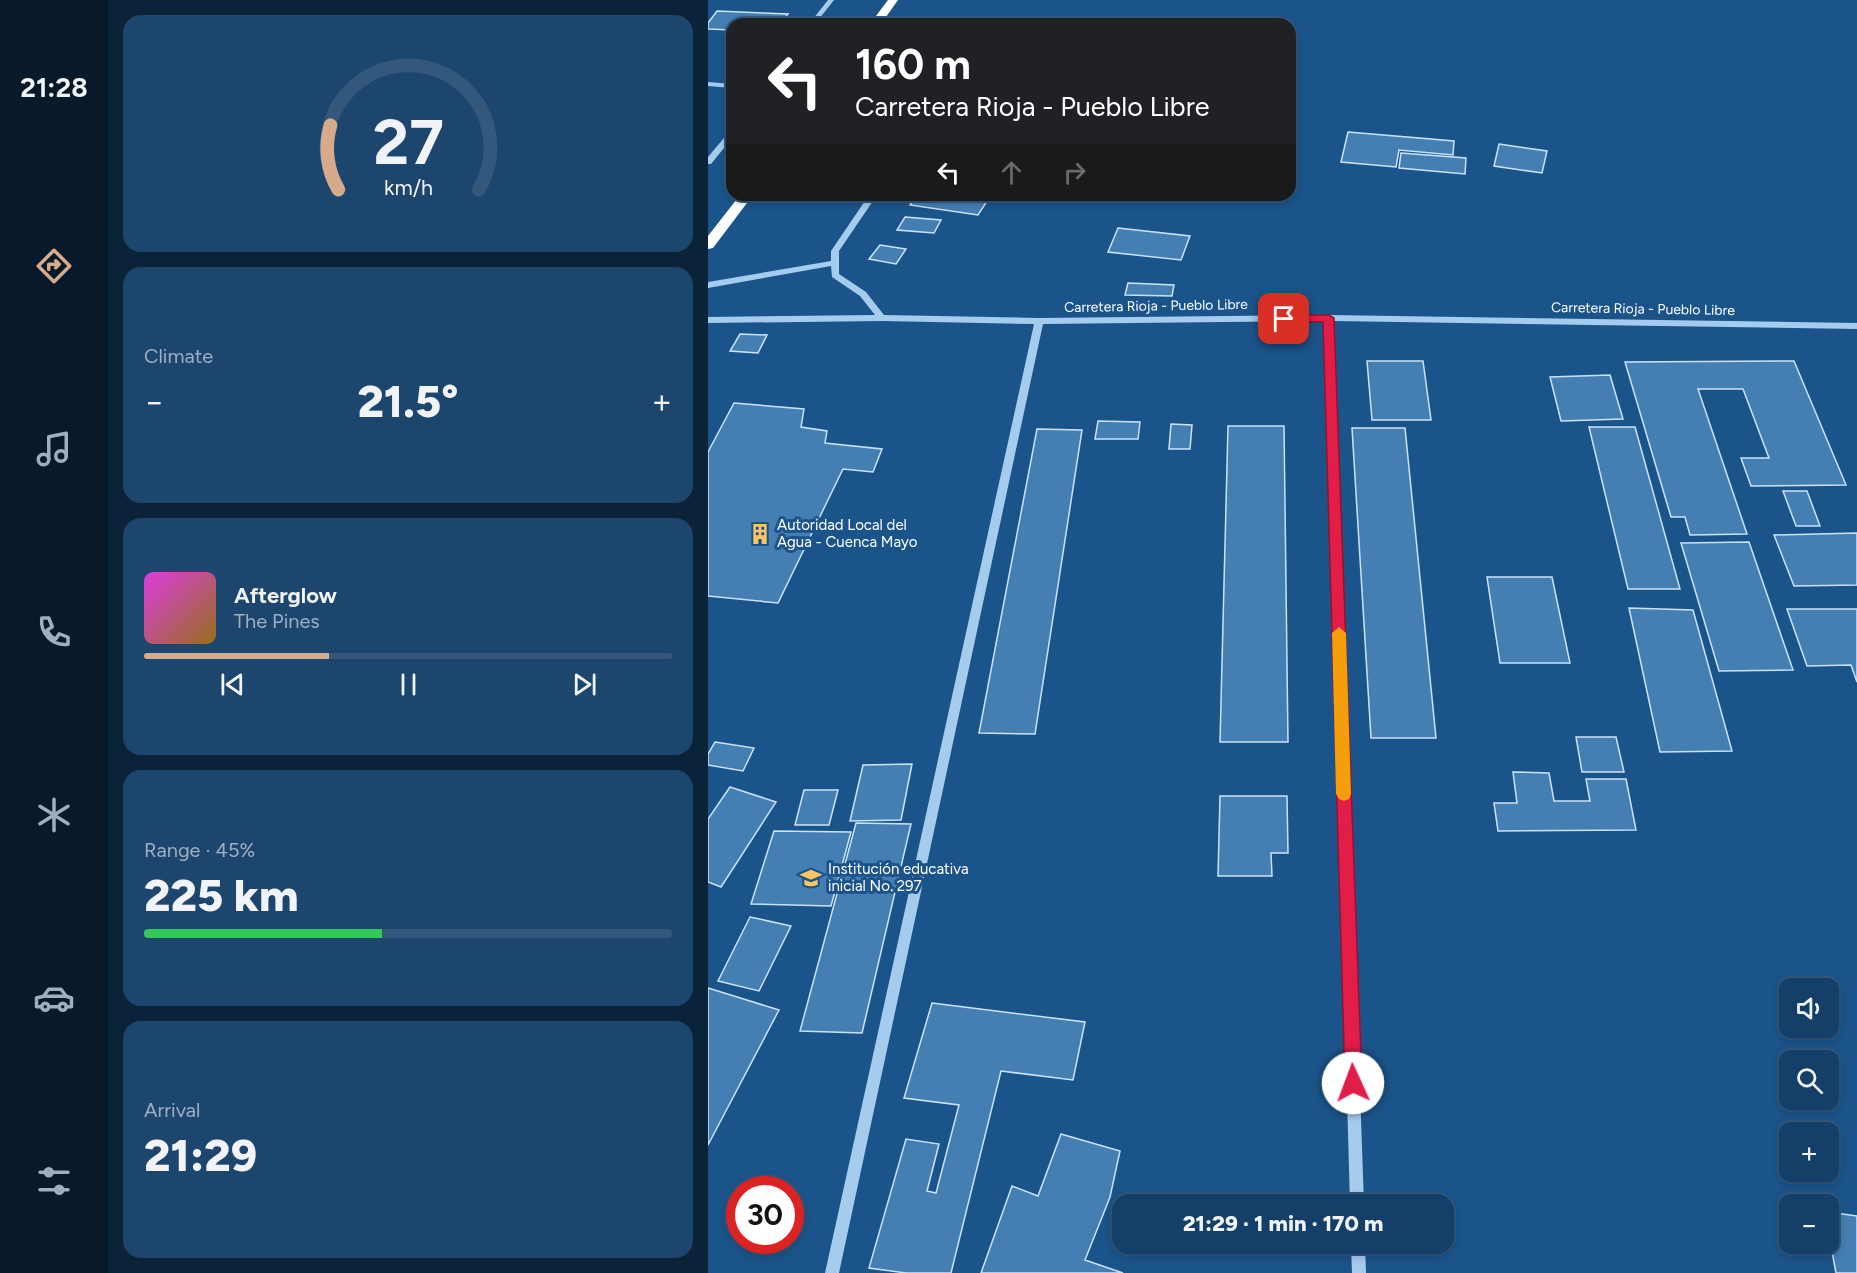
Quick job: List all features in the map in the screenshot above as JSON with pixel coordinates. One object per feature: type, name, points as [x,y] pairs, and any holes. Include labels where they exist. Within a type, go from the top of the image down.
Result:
[{"type":"highway","points":[[880,18],[893,0]]},
{"type":"highway","points":[[708,245],[742,201]]},
{"type":"street","points":[[817,18],[831,0]]},
{"type":"street","points":[[708,84],[726,86]]},
{"type":"street","points":[[708,162],[726,141]]},
{"type":"street","points":[[869,201],[835,251],[836,275],[863,294],[882,318]]},
{"type":"street","points":[[708,285],[836,263]]},
{"type":"street","name":"Carretera Rioja - Pueblo Libre","points":[[708,320],[882,318],[1039,321],[1329,318],[1857,326]]},
{"type":"street","points":[[1329,318],[1357,1194]]},
{"type":"street","points":[[832,1273],[1039,321]]},
{"type":"street","points":[[1358,1254],[1359,1273]]},
{"type":"building","points":[[717,11],[788,14],[785,18],[726,18],[726,30],[708,29],[708,23]]},
{"type":"building","points":[[1348,132],[1454,141],[1453,155],[1399,150],[1396,167],[1341,162]]},
{"type":"building","points":[[1499,144],[1547,151],[1542,173],[1494,166]]},
{"type":"building","points":[[1401,153],[1466,158],[1465,174],[1399,168]]},
{"type":"building","points":[[913,201],[987,201],[978,215],[910,205]]},
{"type":"building","points":[[905,217],[941,220],[934,233],[897,230]]},
{"type":"building","points":[[1118,228],[1190,236],[1181,260],[1108,252]]},
{"type":"building","points":[[880,245],[906,249],[896,264],[869,259]]},
{"type":"building","points":[[1128,283],[1174,285],[1172,296],[1125,295]]},
{"type":"building","points":[[740,334],[767,335],[758,353],[730,351]]},
{"type":"building","points":[[1367,361],[1423,361],[1431,420],[1372,420]]},
{"type":"building","points":[[1794,361],[1846,485],[1751,486],[1741,458],[1769,458],[1743,389],[1698,389],[1747,534],[1690,535],[1685,517],[1671,517],[1625,362]]},
{"type":"building","points":[[1610,375],[1623,419],[1561,421],[1550,377]]},
{"type":"building","name":"Autoridad Local del Agua - Cuenca Mayo","points":[[734,403],[804,409],[801,427],[827,431],[825,443],[882,449],[873,472],[843,469],[778,603],[708,596],[708,452]]},
{"type":"building","points":[[1098,421],[1140,422],[1138,439],[1095,439]]},
{"type":"building","points":[[1171,424],[1192,425],[1190,449],[1169,449]]},
{"type":"building","points":[[1228,426],[1284,426],[1288,742],[1220,742]]},
{"type":"building","points":[[1589,427],[1635,427],[1680,589],[1628,589]]},
{"type":"building","points":[[1352,428],[1405,428],[1436,738],[1371,738]]},
{"type":"building","points":[[1037,429],[1082,430],[1035,734],[979,733]]},
{"type":"building","points":[[1783,491],[1807,491],[1820,526],[1796,526]]},
{"type":"building","points":[[1857,533],[1857,585],[1794,586],[1774,535]]},
{"type":"building","points":[[1749,542],[1793,670],[1719,671],[1681,543]]},
{"type":"building","points":[[1487,577],[1552,577],[1570,663],[1500,663]]},
{"type":"building","points":[[1629,608],[1693,610],[1732,751],[1660,752]]},
{"type":"building","points":[[1787,609],[1857,609],[1857,682],[1851,665],[1807,666]]},
{"type":"building","points":[[1576,737],[1616,737],[1624,772],[1582,772]]},
{"type":"building","points":[[715,742],[754,748],[743,771],[708,765],[708,754]]},
{"type":"building","points":[[912,764],[901,820],[850,821],[863,765]]},
{"type":"building","points":[[1513,772],[1549,773],[1554,801],[1590,801],[1586,779],[1626,779],[1636,830],[1498,831],[1494,803],[1517,803]]},
{"type":"building","points":[[730,787],[776,802],[721,887],[708,882],[708,819]]},
{"type":"building","points":[[804,790],[838,790],[829,825],[795,825]]},
{"type":"building","points":[[1220,796],[1287,796],[1288,853],[1271,853],[1272,876],[1218,876]]},
{"type":"building","points":[[856,823],[911,824],[862,1033],[800,1031]]},
{"type":"building","points":[[774,831],[851,832],[831,906],[751,904]]},
{"type":"building","points":[[750,917],[791,926],[759,991],[718,981]]},
{"type":"building","points":[[708,988],[779,1010],[708,1145]]},
{"type":"building","points":[[932,1003],[1085,1022],[1073,1080],[1001,1071],[951,1273],[906,1273],[869,1268],[906,1139],[939,1144],[927,1191],[936,1193],[959,1105],[904,1098]]},
{"type":"building","points":[[1061,1134],[1120,1151],[1110,1197],[1085,1260],[1123,1273],[981,1273],[1012,1186],[1038,1196]]},
{"type":"building","points":[[1839,1214],[1857,1216],[1857,1273],[1836,1273],[1832,1254],[1839,1254]]},
{"type":"slow traffic","points":[[1339,633],[1344,794]]},
{"type":"place","name":"Autoridad Local del Agua - Cuenca Mayo","points":[[760,534]]},
{"type":"place","name":"Institución educativa inicial No. 297","points":[[811,878]]},
{"type":"route","points":[[1284,319],[1329,318],[1353,1083]]}]
